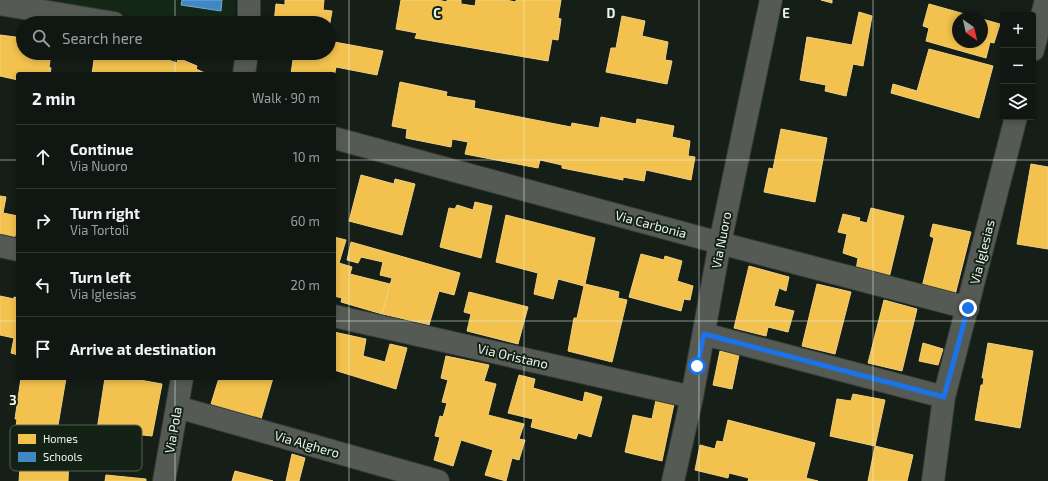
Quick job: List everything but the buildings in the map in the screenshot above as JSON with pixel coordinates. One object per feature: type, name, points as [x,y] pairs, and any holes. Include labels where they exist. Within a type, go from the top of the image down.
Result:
[{"type":"street","points":[[249,0],[249,16]]},
{"type":"street","name":"Via Nuoro","points":[[673,481],[692,396],[720,242],[771,0]]},
{"type":"street","points":[[1034,48],[1046,0]]},
{"type":"street","points":[[0,4],[72,16]]},
{"type":"street","points":[[244,72],[246,60]]},
{"type":"street","name":"Via Iglesias","points":[[933,481],[944,397],[1015,120]]},
{"type":"street","name":"Via Carbonia","points":[[336,139],[968,308]]},
{"type":"street","points":[[0,246],[16,250]]},
{"type":"street","name":"Via Oristano","points":[[336,316],[692,396]]},
{"type":"street","points":[[704,334],[944,397]]},
{"type":"street","name":"Via Pola","points":[[164,481],[182,380]]},
{"type":"street","name":"Via Alghero","points":[[177,407],[438,481]]},
{"type":"shaded area","points":[[54,0],[235,0],[234,16],[126,16],[53,5]]},
{"type":"route","points":[[697,366],[704,334],[944,397],[968,308]]}]
